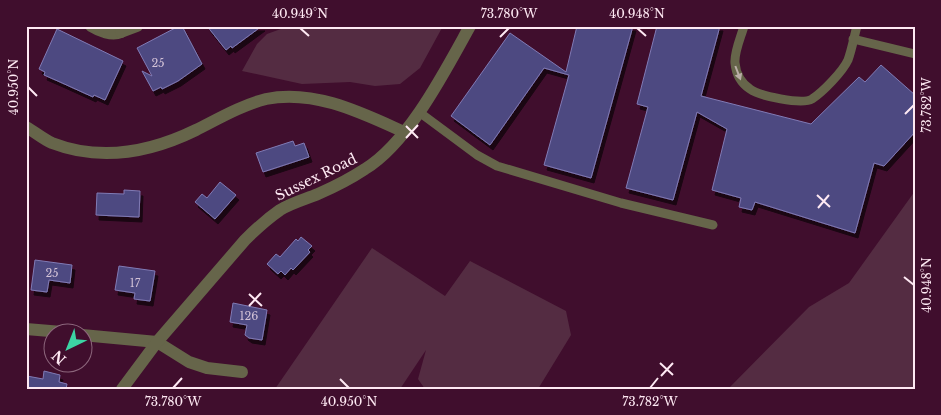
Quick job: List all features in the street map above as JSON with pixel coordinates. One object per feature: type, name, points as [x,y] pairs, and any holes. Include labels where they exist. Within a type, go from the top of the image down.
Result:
[{"type":"street","points":[[91,26],[98,31],[117,34],[121,29],[137,26]]},
{"type":"street","name":"Sussex Road","points":[[122,389],[157,342],[259,226],[281,209],[329,190],[367,168],[404,132],[433,91],[470,26]]},
{"type":"street","points":[[26,127],[51,142],[72,149],[97,153],[121,153],[152,148],[266,100],[298,97],[327,102],[364,114],[404,132]]},
{"type":"street","points":[[26,330],[42,331]]},
{"type":"street","points":[[92,336],[157,342],[190,362],[207,368],[242,372]]},
{"type":"lane","points":[[744,26],[734,61],[738,76],[751,90],[764,95],[801,102],[810,101],[842,69],[848,60],[857,26]]},
{"type":"lane","points":[[853,38],[915,54]]},
{"type":"lane","points":[[419,112],[476,155],[498,166],[621,203],[713,225]]},
{"type":"shaded area","points":[[289,26],[443,26],[420,68],[400,84],[375,86],[350,82],[302,84],[242,71],[257,44],[267,34]]},
{"type":"shaded area","points":[[915,191],[915,389],[728,389],[809,307],[849,283]]},
{"type":"shaded area","points":[[372,248],[445,296],[470,261],[566,311],[571,335],[538,389],[425,389],[418,379],[426,350],[400,389],[275,389]]},
{"type":"building","points":[[182,26],[202,64],[178,81],[153,91],[142,71],[152,76],[137,48]]},
{"type":"building","points":[[207,26],[262,26],[232,48],[231,46],[226,50]]},
{"type":"building","points":[[577,26],[633,26],[591,178],[544,165],[569,75],[544,68],[490,145],[451,116],[510,33],[566,72]]},
{"type":"building","points":[[657,26],[720,26],[701,96],[811,124],[859,77],[865,82],[881,65],[915,95],[915,132],[884,166],[874,163],[855,233],[755,202],[752,210],[739,207],[741,198],[712,190],[727,129],[697,112],[673,200],[626,188],[648,107],[637,104]]},
{"type":"building","points":[[57,29],[123,61],[105,100],[94,95],[93,97],[44,75],[45,72],[39,69]]},
{"type":"building","points":[[293,141],[295,146],[304,143],[309,157],[263,172],[256,153]]},
{"type":"building","points":[[220,182],[236,195],[215,219],[195,202],[202,194],[207,198]]},
{"type":"building","points":[[124,190],[140,191],[139,217],[96,215],[97,193],[124,194]]},
{"type":"building","points":[[301,237],[312,246],[308,250],[310,252],[293,270],[291,268],[285,275],[281,271],[278,274],[267,264],[276,254],[280,257],[296,239],[298,241]]},
{"type":"building","points":[[35,260],[72,265],[70,283],[49,280],[47,292],[31,290]]},
{"type":"building","points":[[119,266],[155,271],[150,301],[134,299],[135,293],[115,290]]},
{"type":"building","points":[[233,303],[267,310],[262,340],[249,338],[245,335],[247,325],[230,322]]},
{"type":"building","points":[[44,372],[60,375],[59,382],[67,384],[66,389],[26,389],[27,376],[43,379]]}]
